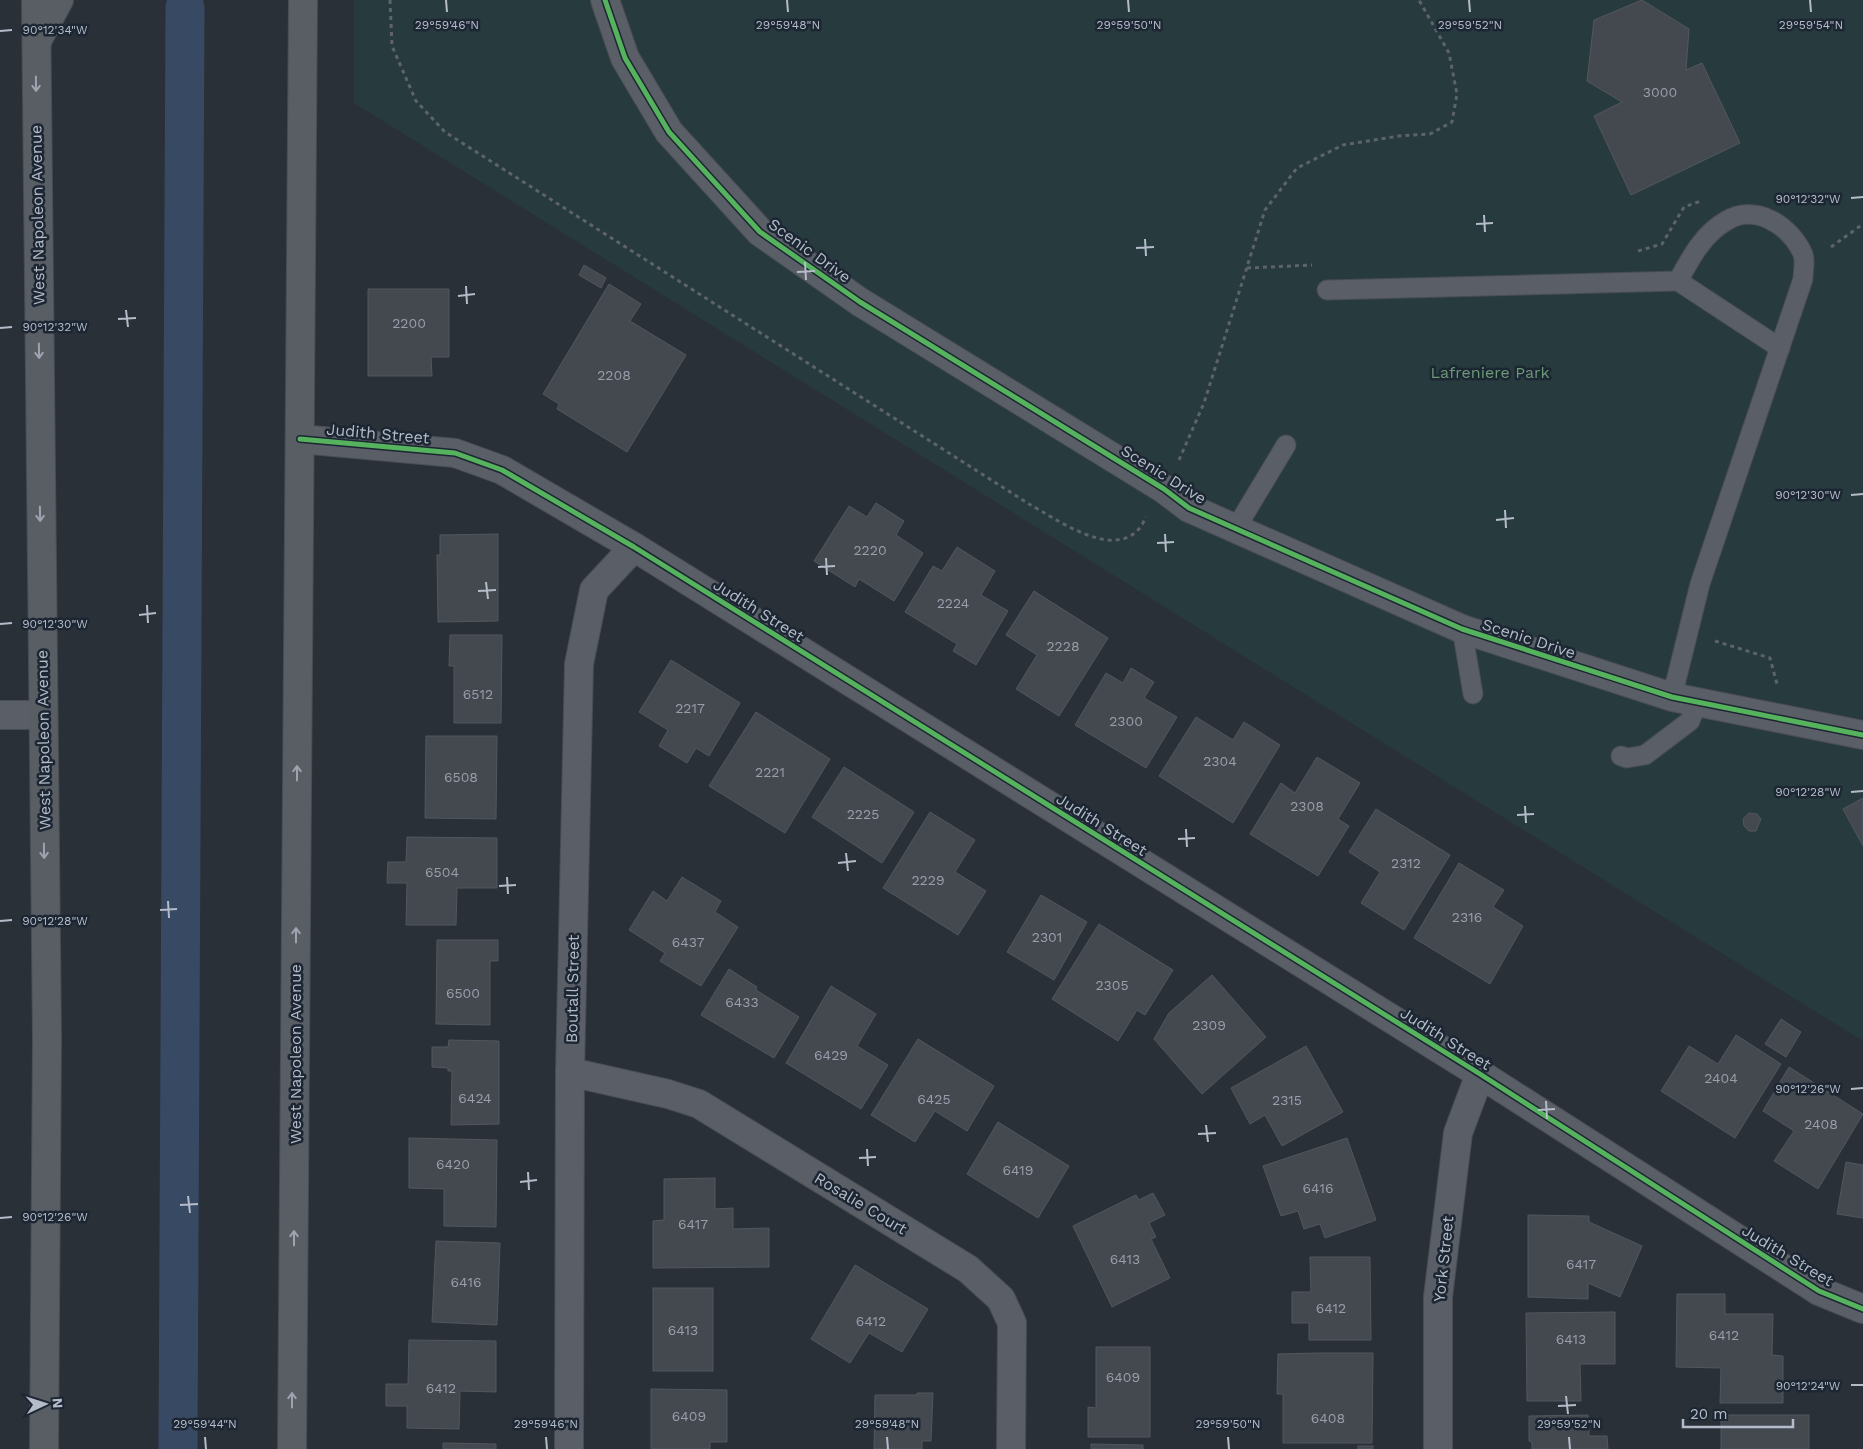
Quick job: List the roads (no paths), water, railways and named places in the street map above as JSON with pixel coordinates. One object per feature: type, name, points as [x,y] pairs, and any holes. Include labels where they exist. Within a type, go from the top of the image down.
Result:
[{"type":"main road","name":"West Napoleon Avenue","points":[[36,0],[42,714],[47,1040],[44,1449]]},
{"type":"main road","points":[[36,43],[59,0]]},
{"type":"main road","name":"West Napoleon Avenue","points":[[292,1449],[302,0]]},
{"type":"street","name":"Scenic Drive","points":[[605,0],[625,58],[669,132],[760,232],[860,302],[1164,489],[1189,508],[1419,612],[1462,629],[1685,700],[1863,735]]},
{"type":"street","name":"Judith Street","points":[[300,439],[455,453],[502,470],[634,546],[1480,1074],[1819,1291],[1863,1308]]},
{"type":"street","name":"Boutall Street","points":[[569,1449],[570,1072],[579,664],[594,590],[634,546]]},
{"type":"street","points":[[0,715],[42,714]]},
{"type":"street","name":"Rosalie Court","points":[[570,1072],[668,1094],[698,1104],[968,1269],[1001,1299],[1012,1323],[1011,1449]]},
{"type":"street","name":"York Street","points":[[1438,1449],[1438,1297],[1458,1133],[1480,1074]]},
{"type":"lane","points":[[1621,756],[1627,758],[1645,755],[1690,721],[1685,700],[1700,584],[1803,279],[1803,254],[1789,232],[1770,218],[1748,214],[1726,220],[1702,241],[1678,281]]},
{"type":"lane","points":[[1326,290],[1678,281],[1780,348]]},
{"type":"lane","points":[[1236,528],[1286,445]]},
{"type":"lane","points":[[1462,629],[1473,694]]},
{"type":"waterway","points":[[178,1449],[185,8]]},
{"type":"park label","name":"Lafreniere Park","points":[[1490,372]]}]
